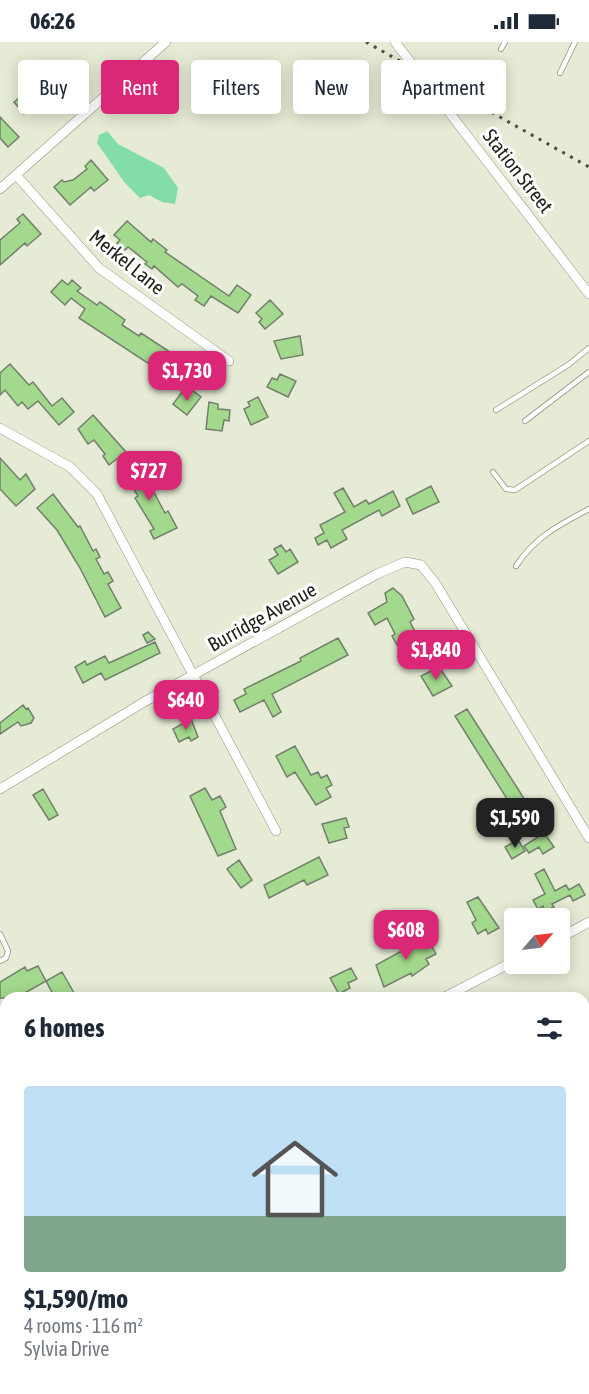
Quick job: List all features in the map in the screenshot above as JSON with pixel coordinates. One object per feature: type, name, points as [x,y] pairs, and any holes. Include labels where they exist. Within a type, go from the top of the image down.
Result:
[{"type":"street","points":[[0,189],[166,42]]},
{"type":"street","name":"Station Street","points":[[395,42],[589,294]]},
{"type":"street","name":"Merkel Lane","points":[[16,175],[99,268],[229,361]]},
{"type":"street","points":[[0,428],[70,467],[97,494],[195,674],[276,831]]},
{"type":"street","name":"Burridge Avenue","points":[[0,789],[195,674],[377,574],[405,562],[421,565],[436,584],[589,838]]},
{"type":"street","points":[[570,932],[589,922]]},
{"type":"street","points":[[455,992],[504,966]]},
{"type":"lane","points":[[501,49],[505,42]]},
{"type":"lane","points":[[560,73],[575,42]]},
{"type":"lane","points":[[496,410],[568,365],[589,348]]},
{"type":"lane","points":[[525,421],[589,372]]},
{"type":"lane","points":[[493,472],[506,489],[515,490],[589,441]]},
{"type":"lane","points":[[516,566],[526,551],[547,532],[589,509]]},
{"type":"lane","points":[[0,934],[8,951],[6,958],[0,961]]},
{"type":"shaded area","points":[[107,131],[118,144],[164,168],[178,188],[175,204],[162,202],[149,195],[140,198],[125,183],[97,143],[99,135]]},
{"type":"building","points":[[0,117],[19,137],[8,147],[0,138]]},
{"type":"building","points":[[91,160],[108,180],[94,191],[91,187],[70,205],[54,187],[62,180],[64,182],[73,180],[87,169],[85,166]]},
{"type":"building","points":[[23,214],[41,234],[27,246],[25,243],[0,265],[0,240],[20,223],[17,219]]},
{"type":"building","points":[[127,221],[151,242],[153,239],[167,250],[165,252],[229,296],[237,285],[251,295],[238,313],[211,296],[204,306],[195,300],[198,296],[182,284],[178,287],[154,266],[152,269],[145,264],[147,262],[128,247],[125,250],[117,243],[120,240],[114,235]]},
{"type":"building","points":[[62,280],[68,285],[72,280],[81,288],[77,291],[97,305],[100,302],[125,320],[122,325],[139,336],[141,333],[176,356],[173,360],[182,366],[170,383],[154,372],[157,369],[79,318],[85,309],[71,298],[65,305],[51,292]]},
{"type":"building","points":[[270,300],[283,314],[265,329],[259,322],[262,319],[256,313]]},
{"type":"building","points":[[300,336],[303,355],[281,359],[274,341]]},
{"type":"building","points":[[10,364],[29,385],[33,382],[52,406],[62,398],[74,412],[59,425],[38,401],[28,409],[22,402],[18,406],[5,390],[0,395],[0,373]]},
{"type":"building","points":[[280,374],[296,381],[288,397],[267,387],[272,378],[277,380]]},
{"type":"building","points":[[192,390],[201,397],[187,415],[173,404],[183,391],[189,395]]},
{"type":"building","points":[[258,397],[268,417],[251,425],[244,409],[250,406],[248,402]]},
{"type":"building","points":[[209,402],[218,404],[218,409],[230,410],[229,421],[224,420],[222,431],[206,429]]},
{"type":"building","points":[[93,415],[126,452],[109,465],[103,456],[105,454],[94,440],[88,444],[78,429]]},
{"type":"building","points":[[0,458],[20,480],[26,474],[35,489],[16,506],[0,489]]},
{"type":"building","points":[[138,463],[165,513],[168,511],[177,528],[154,539],[150,531],[154,529],[135,498],[138,496],[129,481],[125,484],[119,475]]},
{"type":"building","points":[[431,486],[439,502],[413,514],[406,499]]},
{"type":"building","points":[[343,488],[354,507],[366,500],[369,504],[393,491],[400,506],[382,516],[379,510],[342,530],[347,539],[331,548],[327,540],[318,545],[315,538],[324,533],[320,525],[345,512],[334,493]]},
{"type":"building","points":[[53,494],[78,527],[80,526],[93,551],[96,549],[100,557],[96,559],[104,574],[108,572],[113,581],[108,584],[121,608],[105,617],[57,530],[37,508]]},
{"type":"building","points":[[281,545],[286,552],[290,549],[298,562],[278,574],[269,560],[278,555],[274,549]]},
{"type":"building","points":[[393,588],[402,596],[414,619],[410,622],[417,635],[397,645],[392,636],[395,634],[387,618],[375,625],[368,613],[387,602],[385,593]]},
{"type":"building","points":[[148,632],[155,639],[147,643],[143,635]]},
{"type":"building","points":[[338,638],[348,655],[272,694],[281,712],[273,717],[264,700],[240,712],[234,700],[246,694],[244,689],[301,661],[300,658]]},
{"type":"building","points":[[155,642],[160,653],[105,680],[101,673],[83,683],[75,667],[85,661],[87,665],[105,656],[109,663]]},
{"type":"building","points":[[439,667],[452,686],[433,696],[421,676]]},
{"type":"building","points":[[23,705],[26,709],[28,708],[34,718],[31,723],[21,726],[18,722],[0,734],[0,723]]},
{"type":"building","points":[[467,709],[537,819],[511,835],[501,819],[514,810],[455,716]]},
{"type":"building","points":[[191,719],[198,737],[191,741],[189,737],[179,742],[173,729]]},
{"type":"building","points":[[295,746],[311,775],[318,772],[321,778],[327,775],[332,785],[326,788],[331,797],[316,805],[295,772],[287,777],[276,756]]},
{"type":"building","points":[[205,788],[212,800],[220,796],[226,807],[220,811],[236,849],[218,856],[190,796]]},
{"type":"building","points":[[43,789],[58,815],[49,820],[33,795]]},
{"type":"building","points":[[346,818],[349,827],[344,828],[347,838],[329,843],[322,824]]},
{"type":"building","points":[[544,833],[554,847],[543,854],[539,847],[529,853],[524,846]]},
{"type":"building","points":[[518,840],[525,851],[512,859],[505,847]]},
{"type":"building","points":[[319,857],[328,875],[307,885],[304,880],[269,898],[264,885]]},
{"type":"building","points":[[239,860],[252,880],[241,888],[227,869]]},
{"type":"building","points":[[544,869],[555,891],[566,885],[569,890],[579,884],[585,895],[573,901],[570,895],[552,904],[554,907],[552,908],[543,906],[537,908],[533,900],[545,894],[535,874]]},
{"type":"building","points":[[478,897],[499,928],[488,934],[486,929],[478,934],[472,923],[476,920],[467,902]]},
{"type":"building","points":[[424,932],[436,954],[426,959],[429,964],[412,976],[411,973],[384,987],[376,965],[420,941],[417,936]]},
{"type":"building","points":[[38,966],[46,981],[27,992],[0,992],[0,982],[25,967],[27,971]]},
{"type":"building","points":[[351,968],[357,979],[348,983],[350,988],[338,992],[330,978]]},
{"type":"building","points":[[62,972],[74,992],[52,992],[46,981]]},
{"type":"railway","points":[[366,42],[589,167]]}]
